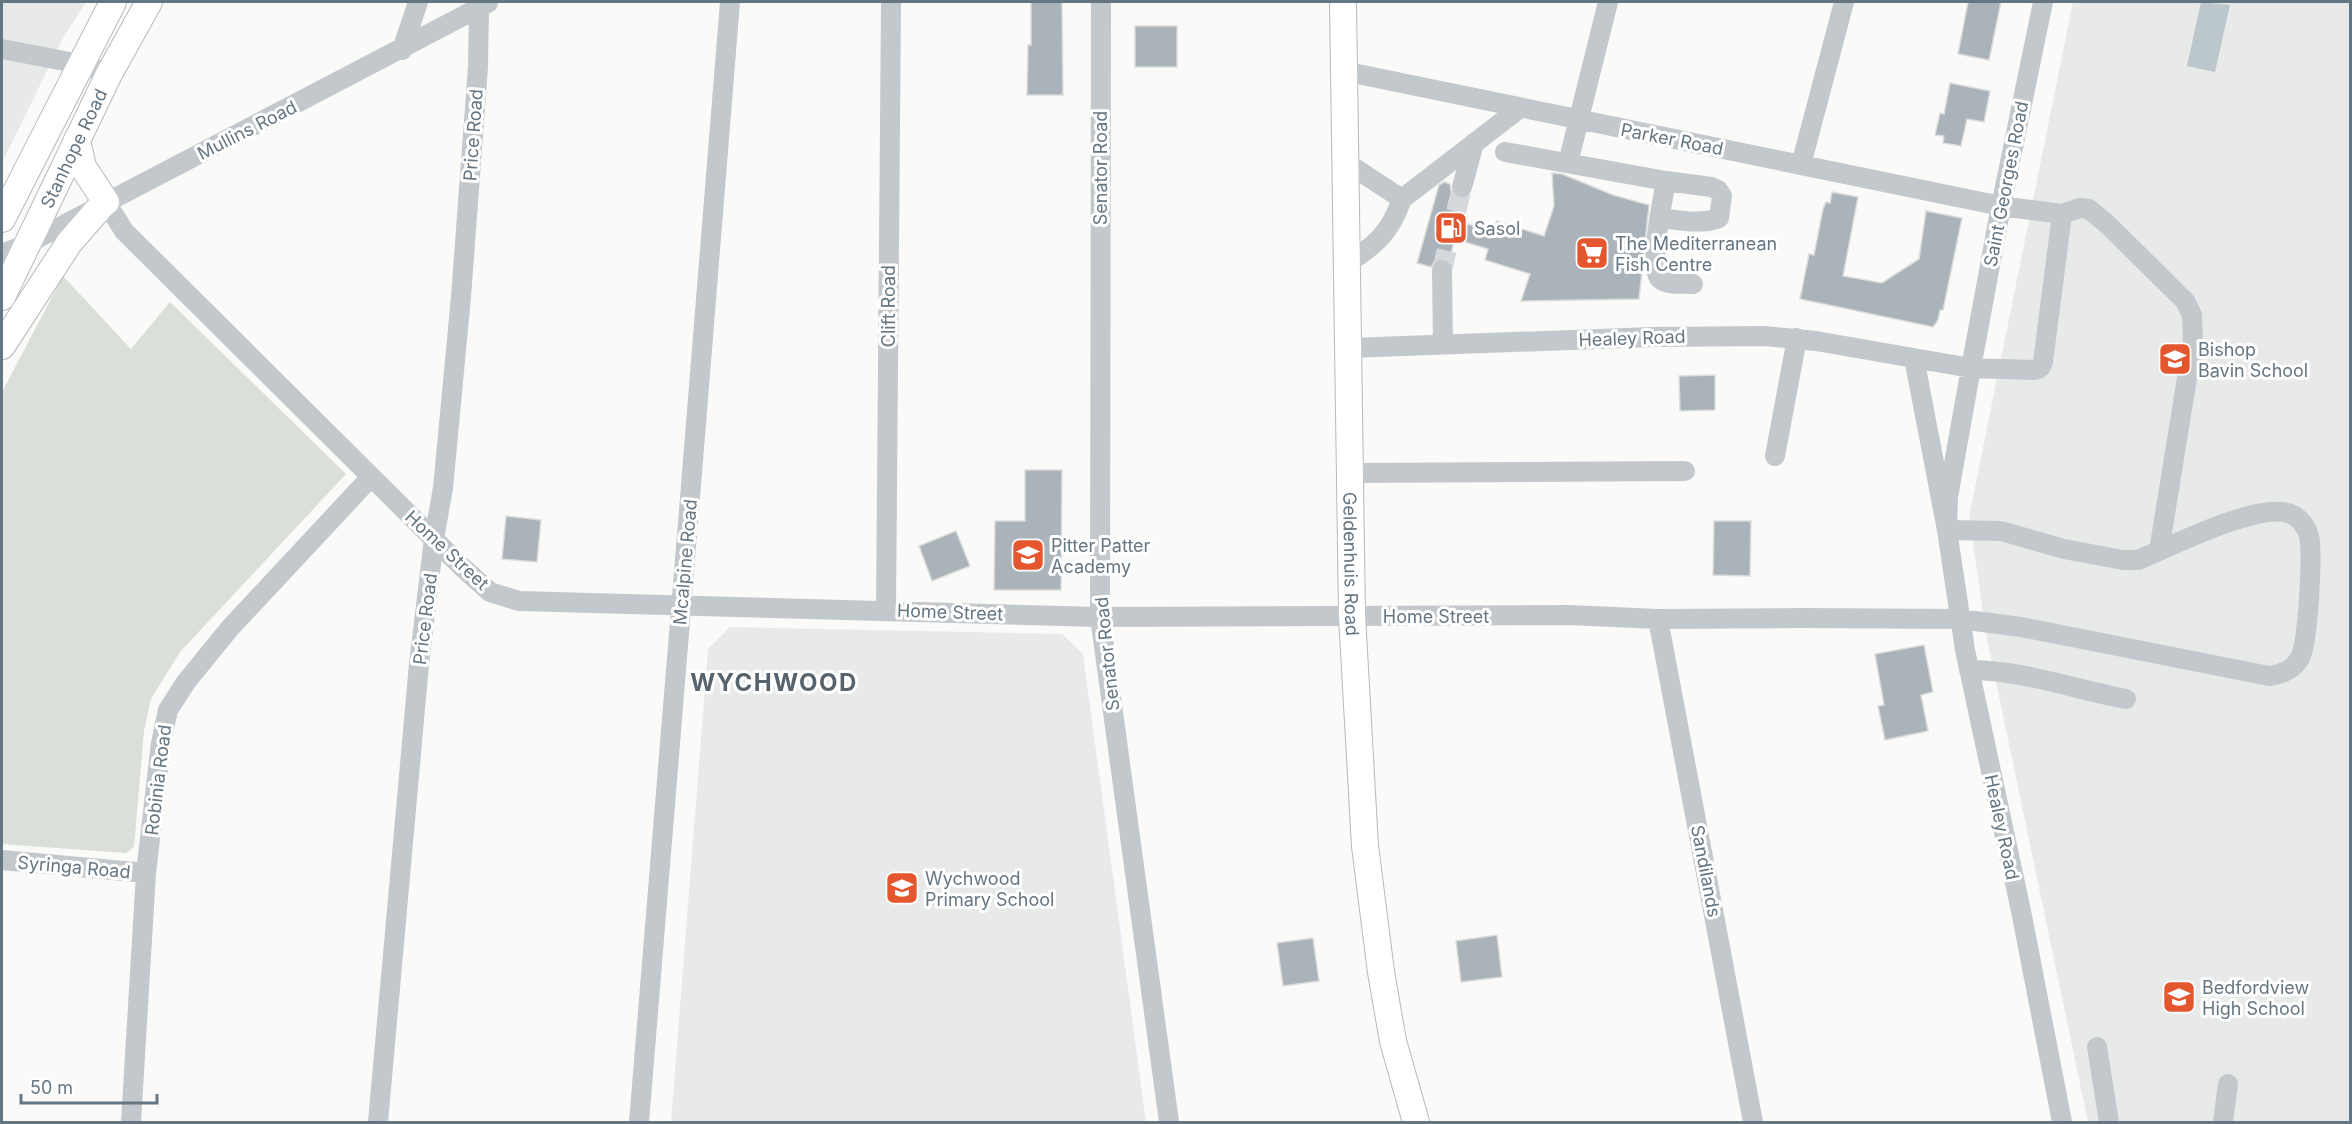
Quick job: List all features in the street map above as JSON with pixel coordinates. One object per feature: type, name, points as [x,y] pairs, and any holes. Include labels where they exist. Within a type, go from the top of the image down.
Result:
[{"type":"main road","name":"Stanhope Road","points":[[2,219],[113,2]]},
{"type":"main road","name":"Stanhope Road","points":[[2,297],[109,74],[149,2]]},
{"type":"main road","name":"Geldenhuis Road","points":[[1343,2],[1352,616],[1370,888],[1393,1041],[1416,1122]]},
{"type":"main road","points":[[2,346],[69,243],[104,203],[83,167],[77,140]]},
{"type":"street","points":[[402,50],[418,2]]},
{"type":"street","name":"Mcalpine Road","points":[[639,1122],[730,2]]},
{"type":"street","name":"Clift Road","points":[[886,610],[891,2]]},
{"type":"street","name":"Senator Road","points":[[1101,2],[1100,617],[1169,1122]]},
{"type":"street","points":[[1568,164],[1608,2]]},
{"type":"street","points":[[1801,165],[1844,2]]},
{"type":"street","name":"Saint Georges Road","points":[[1971,368],[2001,206],[2043,2]]},
{"type":"street","name":"Mullins Road","points":[[2,254],[27,244],[402,50],[485,4]]},
{"type":"street","name":"Price Road","points":[[378,1122],[414,712],[434,539],[443,488],[485,4]]},
{"type":"street","points":[[2,49],[80,64],[109,74]]},
{"type":"street","name":"Parker Road","points":[[1343,71],[2001,206],[2062,214],[2080,208],[2089,209],[2185,301],[2192,315],[2193,341],[2159,550]]},
{"type":"street","points":[[1346,264],[1371,248],[1386,233],[1402,199],[1520,108]]},
{"type":"street","points":[[1462,187],[1474,143]]},
{"type":"street","points":[[1506,152],[1712,187],[1722,196],[1719,218],[1702,223],[1660,218]]},
{"type":"street","points":[[1344,161],[1402,199]]},
{"type":"street","points":[[1666,181],[1654,270],[1659,279],[1669,283],[1693,284]]},
{"type":"street","name":"Home Street","points":[[104,203],[124,231],[370,478],[490,592],[504,598],[530,602],[680,607],[886,610],[1100,617],[1569,615],[1658,619],[1960,620],[2021,627],[2269,676],[2282,674],[2293,667],[2300,657],[2305,633],[2310,555],[2309,537],[2305,525],[2292,514],[2271,512],[2241,517],[2159,550]]},
{"type":"street","points":[[1971,368],[2028,371],[2040,368],[2043,362],[2062,214]]},
{"type":"street","points":[[1442,270],[1443,345]]},
{"type":"street","name":"Healey Road","points":[[1349,348],[1653,337],[1765,336],[1797,338],[1971,368],[1948,497],[1947,530]]},
{"type":"street","points":[[1775,456],[1797,338]]},
{"type":"street","name":"Healey Road","points":[[1914,358],[1947,530],[1969,670],[2021,911],[2062,1122]]},
{"type":"street","points":[[1349,472],[1685,471]]},
{"type":"street","name":"Robinia Road","points":[[130,1122],[147,873],[161,743],[168,710],[186,682],[230,628],[370,478]]},
{"type":"street","points":[[1947,530],[2001,531],[2064,549],[2123,560],[2138,560],[2159,550]]},
{"type":"street","name":"Sandilands","points":[[1658,619],[1753,1122]]},
{"type":"street","points":[[1969,670],[1993,670],[2027,675],[2085,691],[2126,699]]},
{"type":"street","name":"Syringa Road","points":[[2,860],[147,873]]},
{"type":"street","points":[[2097,1047],[2109,1122]]},
{"type":"street","points":[[2223,1122],[2228,1084]]},
{"type":"shaded area","points":[[2,2],[86,2],[63,38],[2,163]]},
{"type":"shaded area","name":"Bishop Bavin School","points":[[2073,2],[2350,2],[2350,1122],[2088,1122],[1987,639],[1969,517]]},
{"type":"shaded area","points":[[2201,2],[2230,5],[2215,72],[2187,66]]},
{"type":"shaded area","points":[[63,276],[131,349],[170,302],[346,474],[180,652],[151,699],[144,731],[134,847],[126,853],[2,844],[2,392]]},
{"type":"shaded area","name":"Wychwood Primary School","points":[[730,627],[1062,634],[1083,654],[1146,1122],[671,1122],[708,649]]},
{"type":"building","points":[[1031,2],[1062,2],[1063,95],[1027,95],[1028,45],[1031,45]]},
{"type":"building","points":[[1968,2],[2001,2],[1989,60],[1958,54]]},
{"type":"building","points":[[1135,26],[1177,26],[1177,67],[1135,67]]},
{"type":"building","points":[[1950,83],[1990,91],[1984,122],[1967,119],[1961,146],[1943,143],[1944,136],[1935,135],[1940,113],[1944,114]]},
{"type":"building","name":"The Mediterranean Fish Centre","points":[[1552,173],[1562,174],[1613,195],[1649,205],[1639,299],[1521,301],[1530,274],[1485,260],[1488,249],[1455,239],[1449,260],[1436,259],[1431,267],[1417,263],[1439,185],[1444,182],[1450,184],[1454,196],[1459,199],[1467,197],[1460,222],[1493,231],[1497,221],[1544,236],[1554,206]]},
{"type":"building","points":[[1832,192],[1858,197],[1843,276],[1882,283],[1919,259],[1926,211],[1962,218],[1943,310],[1940,310],[1938,320],[1933,327],[1800,299],[1809,254],[1814,255],[1823,209],[1826,202],[1830,203]]},
{"type":"building","points":[[1715,375],[1715,410],[1680,411],[1679,376]]},
{"type":"building","name":"Pitter Patter Academy","points":[[1025,470],[1062,470],[1061,590],[994,590],[995,521],[1025,521]]},
{"type":"building","points":[[506,516],[541,520],[537,562],[502,559]]},
{"type":"building","points":[[1714,521],[1751,521],[1750,576],[1713,575]]},
{"type":"building","points":[[956,531],[970,566],[932,581],[919,546]]},
{"type":"building","points":[[1924,645],[1933,692],[1921,695],[1928,731],[1885,740],[1878,706],[1884,705],[1875,654]]},
{"type":"building","points":[[1497,935],[1502,977],[1461,982],[1456,941]]},
{"type":"building","points":[[1313,938],[1319,981],[1283,986],[1277,943]]},
{"type":"tunnel","points":[[1442,270],[1462,187]]},
{"type":"place","name":"Sasol","points":[[1451,228]]},
{"type":"place","name":"The Mediterranean Fish Centre","points":[[1592,253]]},
{"type":"place","name":"Bishop Bavin School","points":[[2175,359]]},
{"type":"place","name":"Pitter Patter Academy","points":[[1028,555]]},
{"type":"place","name":"Wychwood Primary School","points":[[902,888]]},
{"type":"place","name":"Bedfordview High School","points":[[2179,997]]},
{"type":"district","name":"WYCHWOOD","points":[[774,682]]}]
